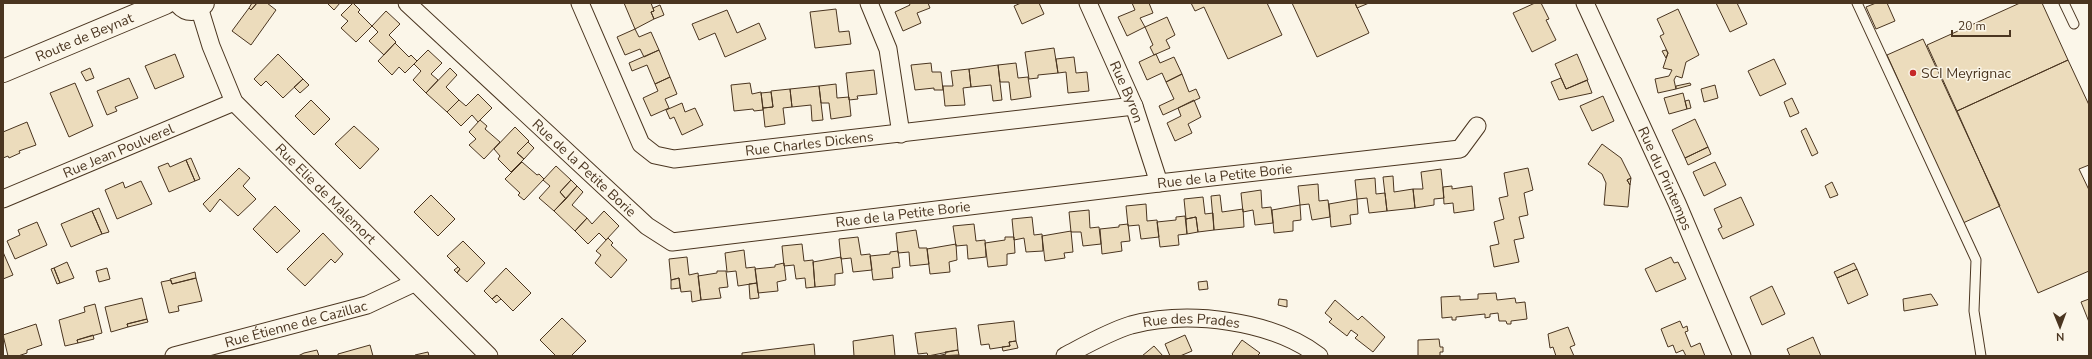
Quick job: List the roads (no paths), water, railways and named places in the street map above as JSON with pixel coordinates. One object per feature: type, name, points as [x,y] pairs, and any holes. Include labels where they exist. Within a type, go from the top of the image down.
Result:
[{"type":"main road","name":"Route de Beynat","points":[[3,71],[165,3]]},
{"type":"street","name":"Rue de la Petite Borie","points":[[407,3],[647,226],[672,242],[1159,183],[1460,149],[1477,126]]},
{"type":"street","name":"Rue Charles Dickens","points":[[580,3],[641,144],[655,156],[674,159],[1134,106]]},
{"type":"street","points":[[869,3],[888,49],[901,134]]},
{"type":"street","name":"Rue Byron","points":[[1088,3],[1134,106],[1159,183]]},
{"type":"street","name":"Rue du Printemps","points":[[1585,3],[1677,203],[1742,356]]},
{"type":"street","name":"Rue Elie de Malemort","points":[[194,4],[234,102],[414,283],[489,356]]},
{"type":"street","name":"Rue Jean Poulverel","points":[[3,199],[234,102]]},
{"type":"street","name":"Rue Étienne de Cazillac","points":[[174,356],[367,305],[414,283]]},
{"type":"street","name":"Rue des Prades","points":[[1065,356],[1130,326],[1156,320],[1182,319],[1213,320],[1259,327],[1296,342],[1319,356]]},
{"type":"lane","points":[[1857,3],[1976,260],[1974,311],[1981,356]]},
{"type":"lane","points":[[2064,3],[2074,24]]},
{"type":"place","name":"SCI Meyrignac","points":[[1913,73]]}]
